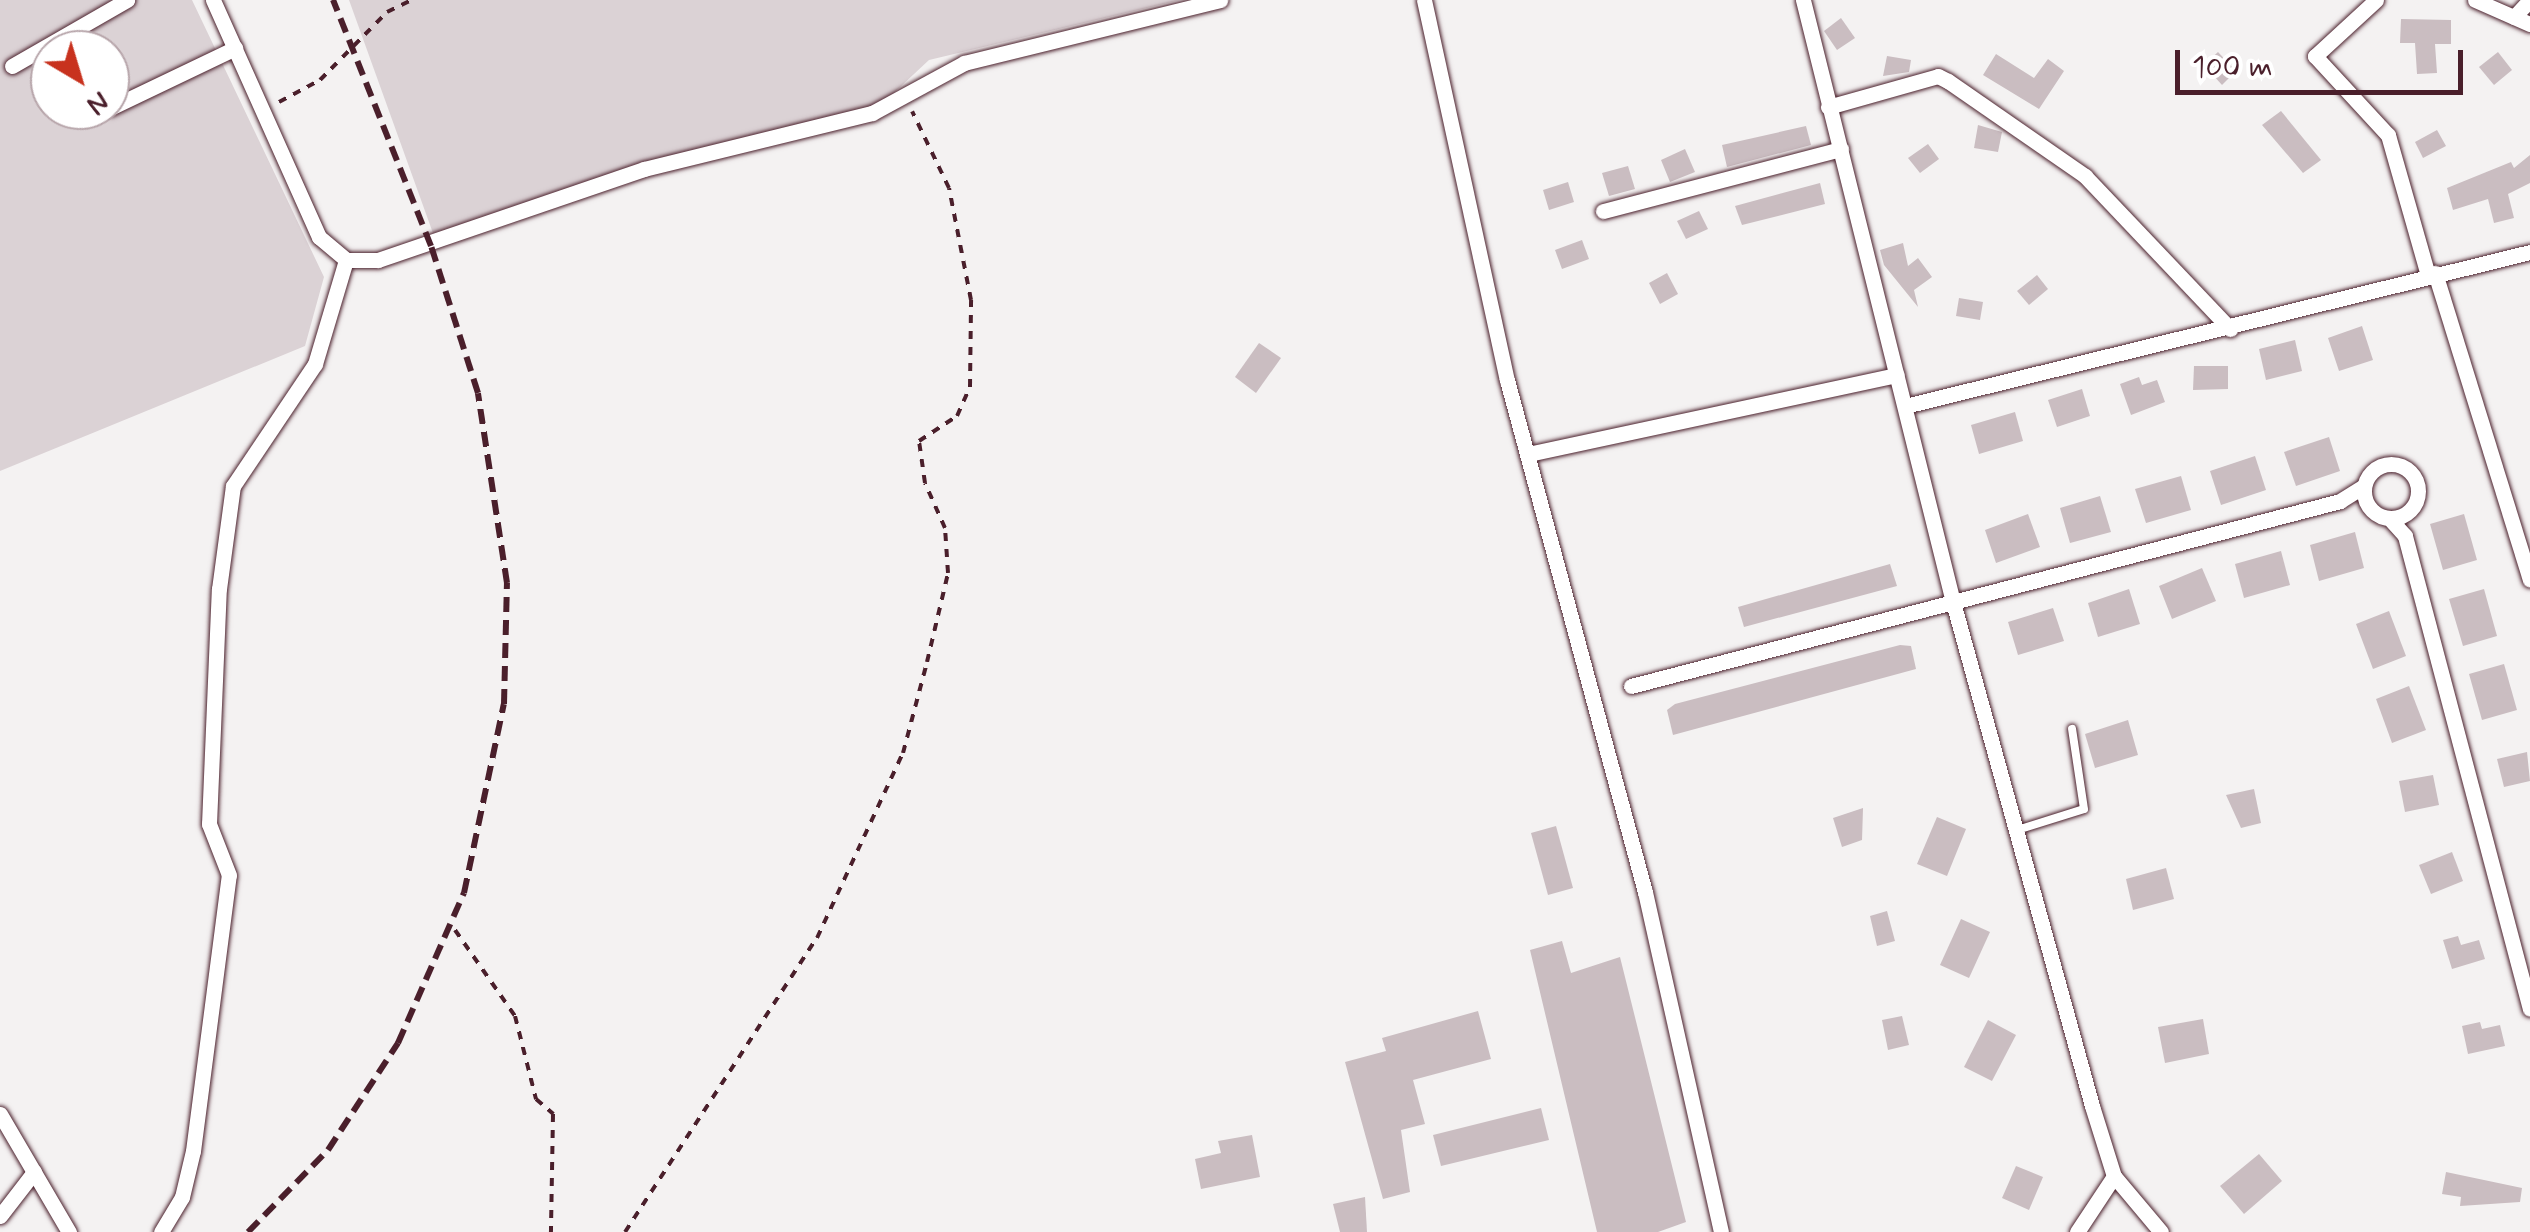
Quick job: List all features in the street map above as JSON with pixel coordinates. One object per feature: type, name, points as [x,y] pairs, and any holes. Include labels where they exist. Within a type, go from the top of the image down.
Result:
[{"type":"street","points":[[12,66],[127,0]]},
{"type":"street","points":[[213,0],[319,236],[346,260]]},
{"type":"street","points":[[346,260],[432,246],[644,169],[906,97],[964,63],[1220,0]]},
{"type":"street","points":[[1424,0],[1528,454],[1645,892],[1722,1232]]},
{"type":"street","points":[[1803,0],[1953,602],[2014,831],[2114,1176],[2161,1232]]},
{"type":"street","points":[[2376,0],[2315,56],[2388,135],[2530,580]]},
{"type":"street","points":[[2475,0],[2522,21],[2530,0]]},
{"type":"street","points":[[130,98],[234,48]]},
{"type":"street","points":[[1828,107],[1938,76],[1948,81],[2085,176],[2230,329]]},
{"type":"street","points":[[1603,211],[1841,149]]},
{"type":"street","points":[[1904,406],[2230,329],[2432,274],[2530,252]]},
{"type":"street","points":[[161,1232],[182,1197],[192,1151],[229,875],[209,824],[219,589],[233,486],[314,364],[346,260]]},
{"type":"street","points":[[1528,454],[1897,375]]},
{"type":"street","points":[[1631,686],[2340,501],[2364,486],[2376,467],[2399,464],[2416,481],[2404,536]]},
{"type":"street","points":[[2364,486],[2372,510]]},
{"type":"street","points":[[2340,501],[2389,518],[2404,536],[2530,1009]]},
{"type":"street","points":[[2389,518],[2413,507]]},
{"type":"street","points":[[0,1114],[69,1232]]},
{"type":"street","points":[[0,1216],[34,1172]]},
{"type":"street","points":[[2077,1232],[2114,1176]]},
{"type":"lane","points":[[2014,831],[2084,809],[2072,729]]},
{"type":"path","points":[[262,110],[320,80],[387,12],[412,0]]},
{"type":"path","points":[[625,1232],[817,938],[902,753],[927,662],[948,572],[945,528],[925,483],[919,441],[958,416],[970,387],[971,300],[949,188],[906,97]]},
{"type":"path","points":[[455,930],[515,1016],[536,1099],[552,1114],[551,1232]]},
{"type":"shaded area","points":[[0,0],[192,0],[324,277],[305,346],[0,471]]},
{"type":"shaded area","points":[[349,0],[1180,0],[929,60],[884,102],[434,236]]},
{"type":"building","points":[[1841,18],[1855,38],[1837,50],[1824,31]]},
{"type":"building","points":[[2401,19],[2451,20],[2451,44],[2435,44],[2437,73],[2417,74],[2415,43],[2400,43]]},
{"type":"building","points":[[2218,52],[2236,71],[2222,85],[2204,65]]},
{"type":"building","points":[[2498,52],[2512,70],[2494,85],[2479,67]]},
{"type":"building","points":[[1996,54],[2034,78],[2048,59],[2064,71],[2039,109],[1983,75]]},
{"type":"building","points":[[1887,56],[1911,60],[1909,72],[1883,76]]},
{"type":"building","points":[[2281,111],[2321,160],[2303,173],[2262,125]]},
{"type":"building","points":[[1978,125],[2002,132],[1998,152],[1974,148]]},
{"type":"building","points":[[1806,126],[1811,145],[1727,167],[1722,145]]},
{"type":"building","points":[[2437,130],[2446,146],[2423,158],[2415,142]]},
{"type":"building","points":[[1928,144],[1939,159],[1920,173],[1908,158]]},
{"type":"building","points":[[1685,149],[1695,172],[1670,182],[1661,160]]},
{"type":"building","points":[[2530,155],[2530,183],[2508,194],[2514,218],[2494,223],[2488,199],[2453,210],[2447,188],[2511,162],[2514,168]]},
{"type":"building","points":[[1628,166],[1635,189],[1609,196],[1602,173]]},
{"type":"building","points":[[1568,182],[1574,202],[1549,210],[1543,190]]},
{"type":"building","points":[[1820,183],[1825,204],[1742,225],[1735,206]]},
{"type":"building","points":[[1699,211],[1708,229],[1686,239],[1677,221]]},
{"type":"building","points":[[1582,240],[1589,259],[1562,269],[1555,250]]},
{"type":"building","points":[[1903,243],[1908,266],[1918,258],[1932,277],[1914,290],[1918,307],[1884,265],[1880,250]]},
{"type":"building","points":[[1667,273],[1678,294],[1660,304],[1649,283]]},
{"type":"building","points":[[2037,275],[2048,289],[2029,305],[2017,291]]},
{"type":"building","points":[[1959,298],[1983,302],[1980,320],[1956,316]]},
{"type":"building","points":[[2362,326],[2373,360],[2339,371],[2328,338]]},
{"type":"building","points":[[2295,340],[2302,371],[2266,380],[2259,349]]},
{"type":"building","points":[[1259,343],[1281,358],[1256,393],[1235,377]]},
{"type":"building","points":[[2194,366],[2228,366],[2228,389],[2193,390]]},
{"type":"building","points":[[2139,377],[2142,385],[2157,380],[2165,402],[2131,415],[2120,384]]},
{"type":"building","points":[[2082,389],[2090,416],[2057,427],[2048,400]]},
{"type":"building","points":[[2015,412],[2023,441],[1979,454],[1971,425]]},
{"type":"building","points":[[2329,437],[2340,471],[2296,486],[2284,452]]},
{"type":"building","points":[[2255,456],[2266,490],[2221,505],[2210,471]]},
{"type":"building","points":[[2181,476],[2191,510],[2146,523],[2135,489]]},
{"type":"building","points":[[2100,496],[2111,532],[2070,543],[2060,508]]},
{"type":"building","points":[[2028,514],[2040,547],[1996,563],[1985,530]]},
{"type":"building","points":[[2464,514],[2477,560],[2443,570],[2430,524]]},
{"type":"building","points":[[2355,532],[2364,568],[2319,581],[2310,545]]},
{"type":"building","points":[[2281,551],[2290,585],[2244,598],[2235,564]]},
{"type":"building","points":[[1890,564],[1897,586],[1744,627],[1738,607]]},
{"type":"building","points":[[2202,568],[2216,601],[2172,619],[2159,586]]},
{"type":"building","points":[[2129,589],[2140,624],[2098,637],[2088,603]]},
{"type":"building","points":[[2484,589],[2497,636],[2463,646],[2449,599]]},
{"type":"building","points":[[2053,608],[2064,641],[2018,655],[2008,622]]},
{"type":"building","points":[[2389,611],[2406,656],[2373,669],[2356,624]]},
{"type":"building","points":[[1900,645],[1911,646],[1916,669],[1673,735],[1667,710],[1675,704]]},
{"type":"building","points":[[2504,664],[2517,710],[2482,720],[2469,674]]},
{"type":"building","points":[[2409,686],[2426,730],[2392,743],[2376,699]]},
{"type":"building","points":[[2128,720],[2138,755],[2095,768],[2085,734]]},
{"type":"building","points":[[2527,752],[2530,781],[2504,787],[2497,759]]},
{"type":"building","points":[[2433,775],[2439,805],[2405,812],[2399,781]]},
{"type":"building","points":[[2254,789],[2261,823],[2241,828],[2226,795]]},
{"type":"building","points":[[1863,808],[1862,840],[1842,847],[1833,818]]},
{"type":"building","points":[[1937,817],[1966,829],[1947,876],[1917,864]]},
{"type":"building","points":[[1556,826],[1573,888],[1548,895],[1531,833]]},
{"type":"building","points":[[2452,852],[2463,881],[2431,894],[2419,865]]},
{"type":"building","points":[[2166,868],[2174,899],[2133,910],[2126,879]]},
{"type":"building","points":[[1887,911],[1895,941],[1877,946],[1870,916]]},
{"type":"building","points":[[1961,919],[1990,932],[1969,978],[1940,965]]},
{"type":"building","points":[[2458,936],[2461,945],[2479,940],[2485,959],[2452,969],[2443,940]]},
{"type":"building","points":[[1562,941],[1571,973],[1620,957],[1686,1222],[1658,1232],[1597,1232],[1530,950]]},
{"type":"building","points":[[1478,1011],[1491,1059],[1413,1080],[1425,1124],[1401,1130],[1410,1192],[1383,1199],[1345,1062],[1386,1051],[1382,1038]]},
{"type":"building","points":[[1902,1016],[1909,1045],[1888,1050],[1882,1020]]},
{"type":"building","points":[[2203,1019],[2209,1054],[2165,1063],[2158,1027]]},
{"type":"building","points":[[1988,1020],[2016,1035],[1992,1081],[1964,1067]]},
{"type":"building","points":[[2480,1022],[2482,1029],[2500,1025],[2505,1046],[2468,1054],[2462,1026]]},
{"type":"building","points":[[1541,1108],[1549,1140],[1441,1166],[1433,1135]]},
{"type":"building","points":[[1252,1135],[1260,1177],[1201,1189],[1195,1159],[1221,1153],[1218,1141]]},
{"type":"building","points":[[2259,1154],[2282,1181],[2244,1214],[2220,1186]]},
{"type":"building","points":[[2016,1166],[2043,1177],[2029,1210],[2002,1198]]},
{"type":"building","points":[[2446,1172],[2522,1188],[2520,1202],[2460,1206],[2461,1197],[2442,1194]]},
{"type":"building","points":[[1365,1197],[1367,1232],[1340,1232],[1333,1204]]},
{"type":"railway","points":[[248,1232],[328,1150],[398,1043],[464,893],[504,704],[507,583],[478,393],[431,246],[333,0]]}]
